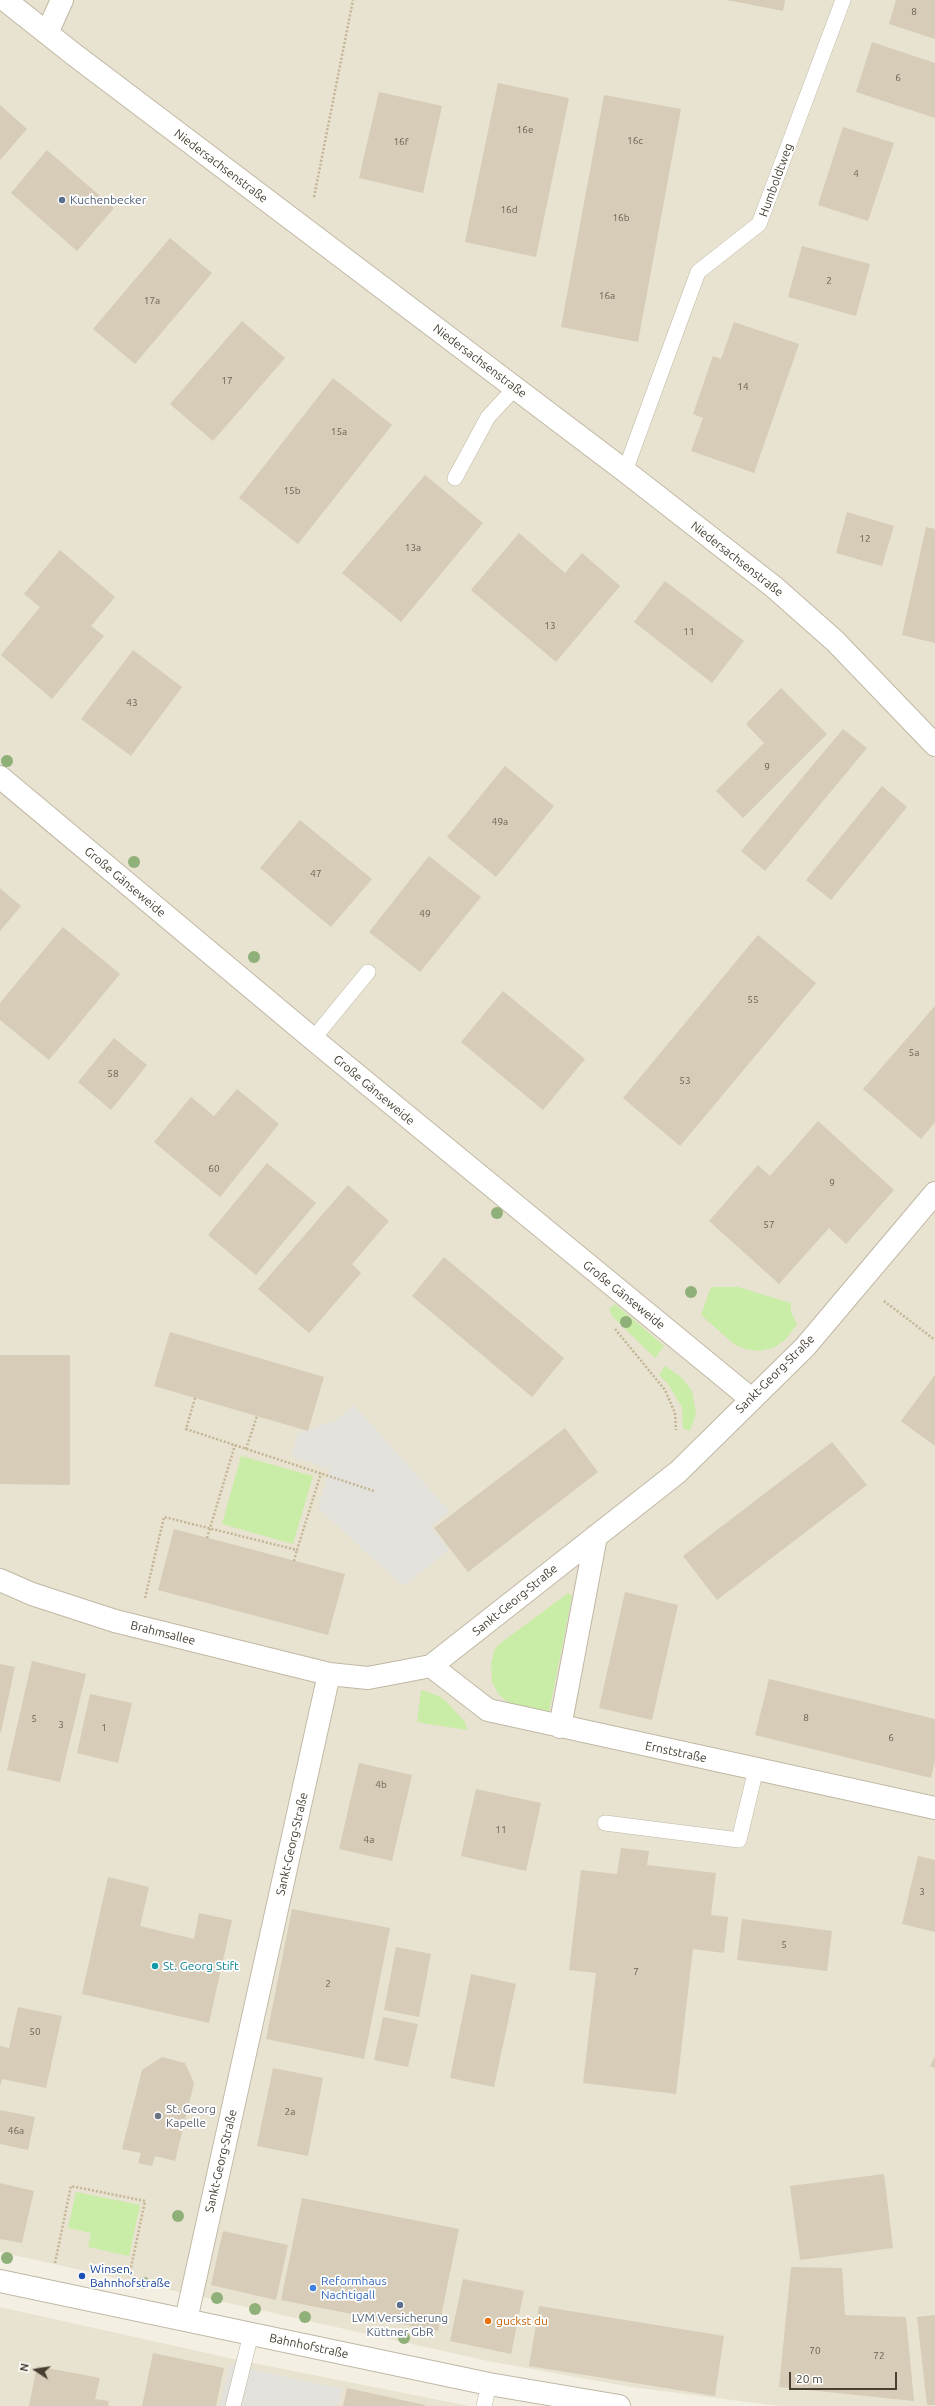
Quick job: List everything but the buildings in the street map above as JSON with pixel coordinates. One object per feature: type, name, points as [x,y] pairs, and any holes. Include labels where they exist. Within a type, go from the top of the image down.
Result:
[{"type":"street","name":"Niedersachsenstraße","points":[[5,0],[46,33],[307,231],[626,471],[774,587],[835,641],[935,745]]},
{"type":"street","points":[[46,33],[62,0]]},
{"type":"street","name":"Große Gänseweide","points":[[0,777],[313,1039],[750,1398]]},
{"type":"street","name":"Sankt-Georg-Straße","points":[[186,2320],[329,1674],[368,1678],[431,1666],[678,1472],[750,1398],[805,1347],[935,1193]]},
{"type":"street","points":[[560,1727],[596,1536]]},
{"type":"street","name":"Brahmsallee","points":[[0,1580],[32,1594],[139,1627],[329,1674]]},
{"type":"street","name":"Ernststraße","points":[[431,1666],[488,1710],[935,1808]]},
{"type":"street","name":"Bahnhofstraße","points":[[0,2281],[489,2384],[619,2406]]},
{"type":"lane","name":"Humboldtweg","points":[[626,471],[698,272],[759,224],[843,0]]},
{"type":"lane","points":[[455,478],[488,417],[515,388]]},
{"type":"lane","points":[[313,1039],[368,972]]},
{"type":"lane","points":[[605,1823],[739,1840],[756,1769]]},
{"type":"lane","points":[[233,2406],[251,2334]]},
{"type":"lane","points":[[484,2406],[489,2384]]},
{"type":"path","points":[[307,231],[354,0]]},
{"type":"path","points":[[860,1282],[935,1340]]},
{"type":"path","points":[[613,1327],[665,1390],[675,1412],[676,1434]]},
{"type":"path","points":[[195,1398],[186,1429],[374,1491]]},
{"type":"path","points":[[246,1449],[257,1416]]},
{"type":"path","points":[[207,1538],[211,1529],[235,1445]]},
{"type":"path","points":[[294,1561],[321,1473]]},
{"type":"path","points":[[139,1627],[164,1517],[297,1550]]},
{"type":"path","points":[[50,2291],[71,2186],[145,2201],[123,2307]]},
{"type":"shaded area","points":[[0,0],[935,0],[935,2406],[779,2406],[631,2387],[488,2361],[0,2252]]},
{"type":"shaded area","points":[[354,1405],[449,1511],[431,1527],[449,1550],[403,1586],[318,1508],[330,1469],[291,1456],[298,1434],[326,1423],[335,1422]]},
{"type":"shaded area","points":[[0,2307],[238,2360],[469,2406],[0,2406]]},
{"type":"shaded area","points":[[230,2365],[343,2389],[337,2406],[220,2406]]},
{"type":"green space","points":[[711,1287],[738,1287],[791,1303],[791,1312],[797,1324],[785,1340],[773,1348],[759,1351],[745,1349],[735,1345],[701,1315]]},
{"type":"green space","points":[[615,1304],[664,1346],[655,1358],[613,1317],[609,1309]]},
{"type":"green space","points":[[665,1366],[681,1377],[692,1391],[696,1414],[690,1431],[683,1428],[682,1407],[668,1384],[659,1375]]},
{"type":"green space","points":[[241,1456],[313,1476],[293,1544],[222,1524]]},
{"type":"green space","points":[[568,1593],[572,1596],[549,1713],[509,1703],[499,1695],[492,1682],[491,1664],[494,1651],[498,1645]]},
{"type":"green space","points":[[421,1690],[439,1696],[446,1701],[465,1722],[467,1730],[417,1722]]},
{"type":"green space","points":[[76,2192],[140,2205],[129,2256],[88,2247],[91,2233],[68,2228]]},
{"type":"place","name":"Kuchenbecker","points":[[62,200]]},
{"type":"place","name":"St. Georg Stift","points":[[155,1966]]},
{"type":"place","name":"St. Georg Kapelle","points":[[158,2116]]},
{"type":"place","name":"Winsen, Bahnhofstraße","points":[[82,2276]]},
{"type":"place","name":"Reformhaus Nachtigall","points":[[313,2288]]},
{"type":"place","name":"LVM Versicherung Küttner GbR","points":[[400,2305]]},
{"type":"place","name":"guckst du","points":[[488,2321]]}]
